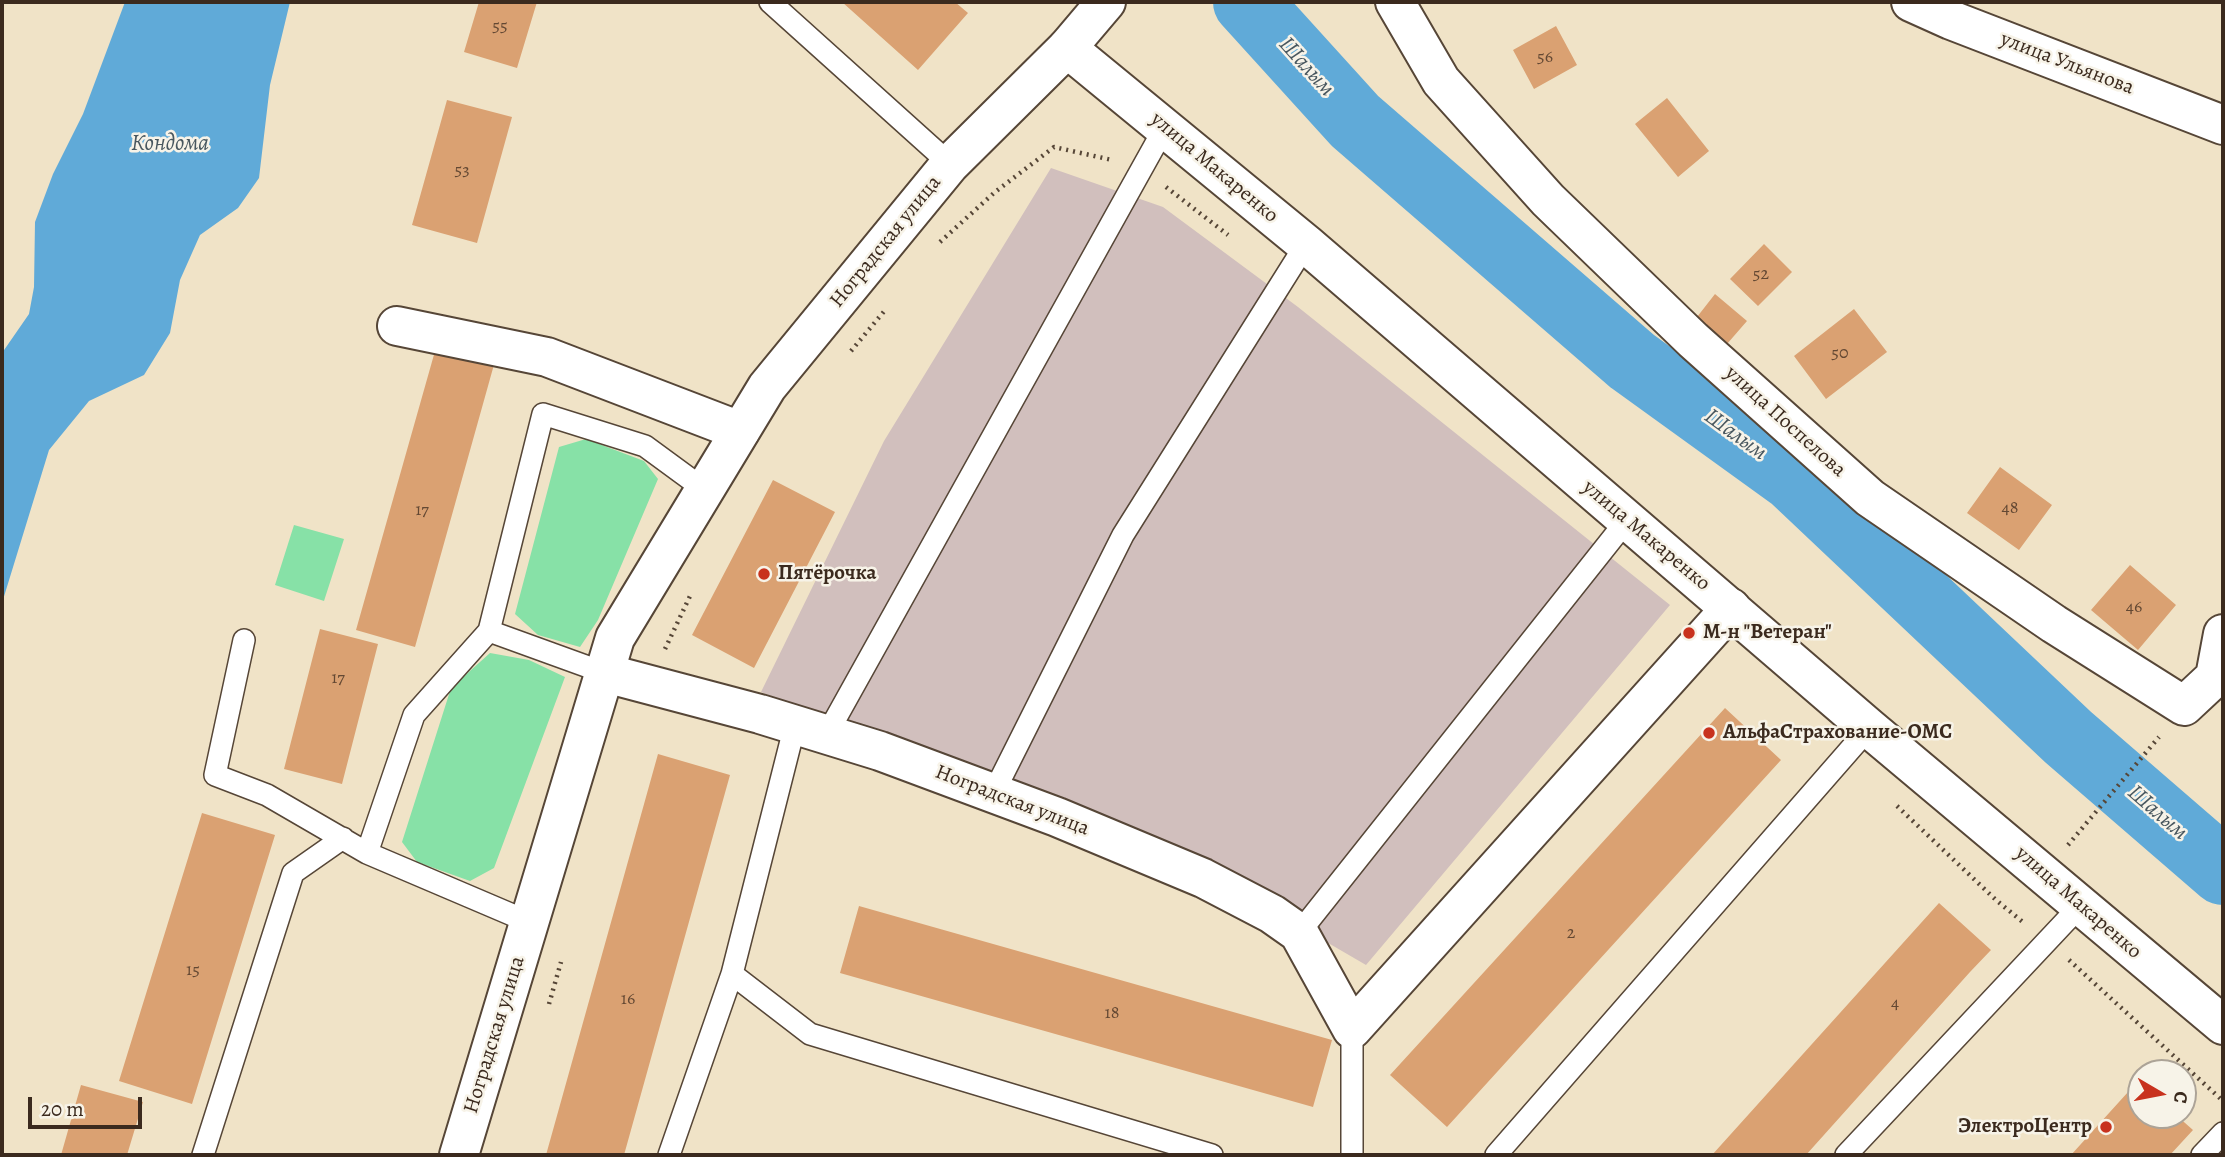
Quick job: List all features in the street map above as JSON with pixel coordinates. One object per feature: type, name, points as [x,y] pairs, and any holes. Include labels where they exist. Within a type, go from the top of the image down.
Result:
[{"type":"street","name":"Ноградская улица","points":[[459,1155],[615,638],[767,387],[950,164],[1067,48],[1106,2]]},
{"type":"street","name":"улица Поспелова","points":[[1395,2],[1441,81],[1548,200],[1693,340],[1860,489],[2054,624],[2184,706]]},
{"type":"street","name":"улица Ульянова","points":[[1911,2],[1957,11],[2223,125]]},
{"type":"street","name":"улица Макаренко","points":[[1067,48],[1306,244],[1869,728],[2223,1025]]},
{"type":"street","points":[[397,326],[547,358],[740,432]]},
{"type":"street","points":[[1352,1029],[1731,608]]},
{"type":"street","points":[[2184,706],[2215,677],[2223,634]]},
{"type":"street","name":"Ноградская улица","points":[[605,673],[811,729],[994,792],[1203,878],[1272,914],[1299,933],[1352,1029]]},
{"type":"lane","points":[[770,2],[950,164]]},
{"type":"lane","points":[[669,1155],[732,974],[811,729],[1165,127]]},
{"type":"lane","points":[[994,792],[1123,535],[1306,244]]},
{"type":"lane","points":[[367,853],[414,715],[489,631],[543,414],[645,446],[705,490]]},
{"type":"lane","points":[[1299,933],[1627,520]]},
{"type":"lane","points":[[489,631],[605,673]]},
{"type":"lane","points":[[244,640],[215,775],[267,795],[367,853],[529,922]]},
{"type":"lane","points":[[1496,1155],[1869,728]]},
{"type":"lane","points":[[202,1155],[293,873],[343,838]]},
{"type":"lane","points":[[1846,1155],[2080,906]]},
{"type":"lane","points":[[732,974],[810,1034],[1212,1155]]},
{"type":"lane","points":[[1352,1029],[1352,1155]]},
{"type":"lane","points":[[2202,1155],[2223,1133]]},
{"type":"path","points":[[2076,839],[2184,706]]},
{"type":"path","points":[[1924,833],[1996,900],[2047,940],[2223,1101]]},
{"type":"shaded area","points":[[1051,168],[1163,207],[1298,307],[1670,605],[1366,965],[1165,848],[761,692],[884,441]]},
{"type":"green space","points":[[586,439],[644,461],[658,479],[598,620],[580,647],[538,635],[515,614],[559,447]]},
{"type":"green space","points":[[294,525],[344,539],[324,601],[275,585]]},
{"type":"green space","points":[[490,653],[529,660],[565,677],[494,868],[470,881],[417,862],[402,842],[451,688]]},
{"type":"water","name":"Кондома","points":[[125,2],[290,2],[270,85],[259,178],[238,208],[200,235],[180,280],[170,333],[144,375],[89,401],[49,450],[2,603],[2,353],[29,314],[34,287],[35,222],[53,174],[83,114]]},
{"type":"building","points":[[479,2],[537,2],[517,68],[464,52]]},
{"type":"building","points":[[842,2],[955,2],[968,13],[918,70]]},
{"type":"building","points":[[1556,26],[1577,65],[1534,89],[1513,50]]},
{"type":"building","points":[[1667,98],[1709,151],[1678,177],[1635,124]]},
{"type":"building","points":[[447,100],[512,117],[477,243],[412,225]]},
{"type":"building","points":[[1764,244],[1792,272],[1758,306],[1730,279]]},
{"type":"building","points":[[1715,294],[1747,321],[1727,344],[1697,317]]},
{"type":"building","points":[[1854,309],[1887,352],[1826,399],[1794,356]]},
{"type":"building","points":[[437,344],[495,361],[415,647],[356,630]]},
{"type":"building","points":[[2000,467],[2052,505],[2019,550],[1967,513]]},
{"type":"building","name":"Пятёрочка","points":[[773,480],[835,512],[754,668],[692,635]]},
{"type":"building","points":[[2130,565],[2176,605],[2138,650],[2091,610]]},
{"type":"building","points":[[320,629],[378,644],[342,784],[284,769]]},
{"type":"building","points":[[1725,708],[1781,760],[1447,1127],[1390,1075]]},
{"type":"building","points":[[658,754],[730,775],[624,1155],[546,1155]]},
{"type":"building","points":[[202,813],[275,835],[192,1104],[119,1081]]},
{"type":"building","points":[[1939,903],[1991,950],[1806,1155],[1712,1155]]},
{"type":"building","points":[[859,906],[1332,1040],[1313,1107],[840,973]]},
{"type":"building","points":[[81,1085],[143,1102],[127,1155],[61,1155]]},
{"type":"building","points":[[2127,1093],[2127,1129],[2193,1130],[2170,1155],[2071,1155]]},
{"type":"waterway","name":"Шалым","points":[[1247,2],[1355,121],[1632,361],[1794,478],[2068,737],[2223,871]]},
{"type":"place","name":"Пятёрочка","points":[[764,574]]},
{"type":"place","name":"М-н \"Ветеран\"","points":[[1689,633]]},
{"type":"place","name":"АльфаСтрахование-ОМС","points":[[1709,733]]},
{"type":"place","name":"ЭлектроЦентр","points":[[2106,1127]]}]
